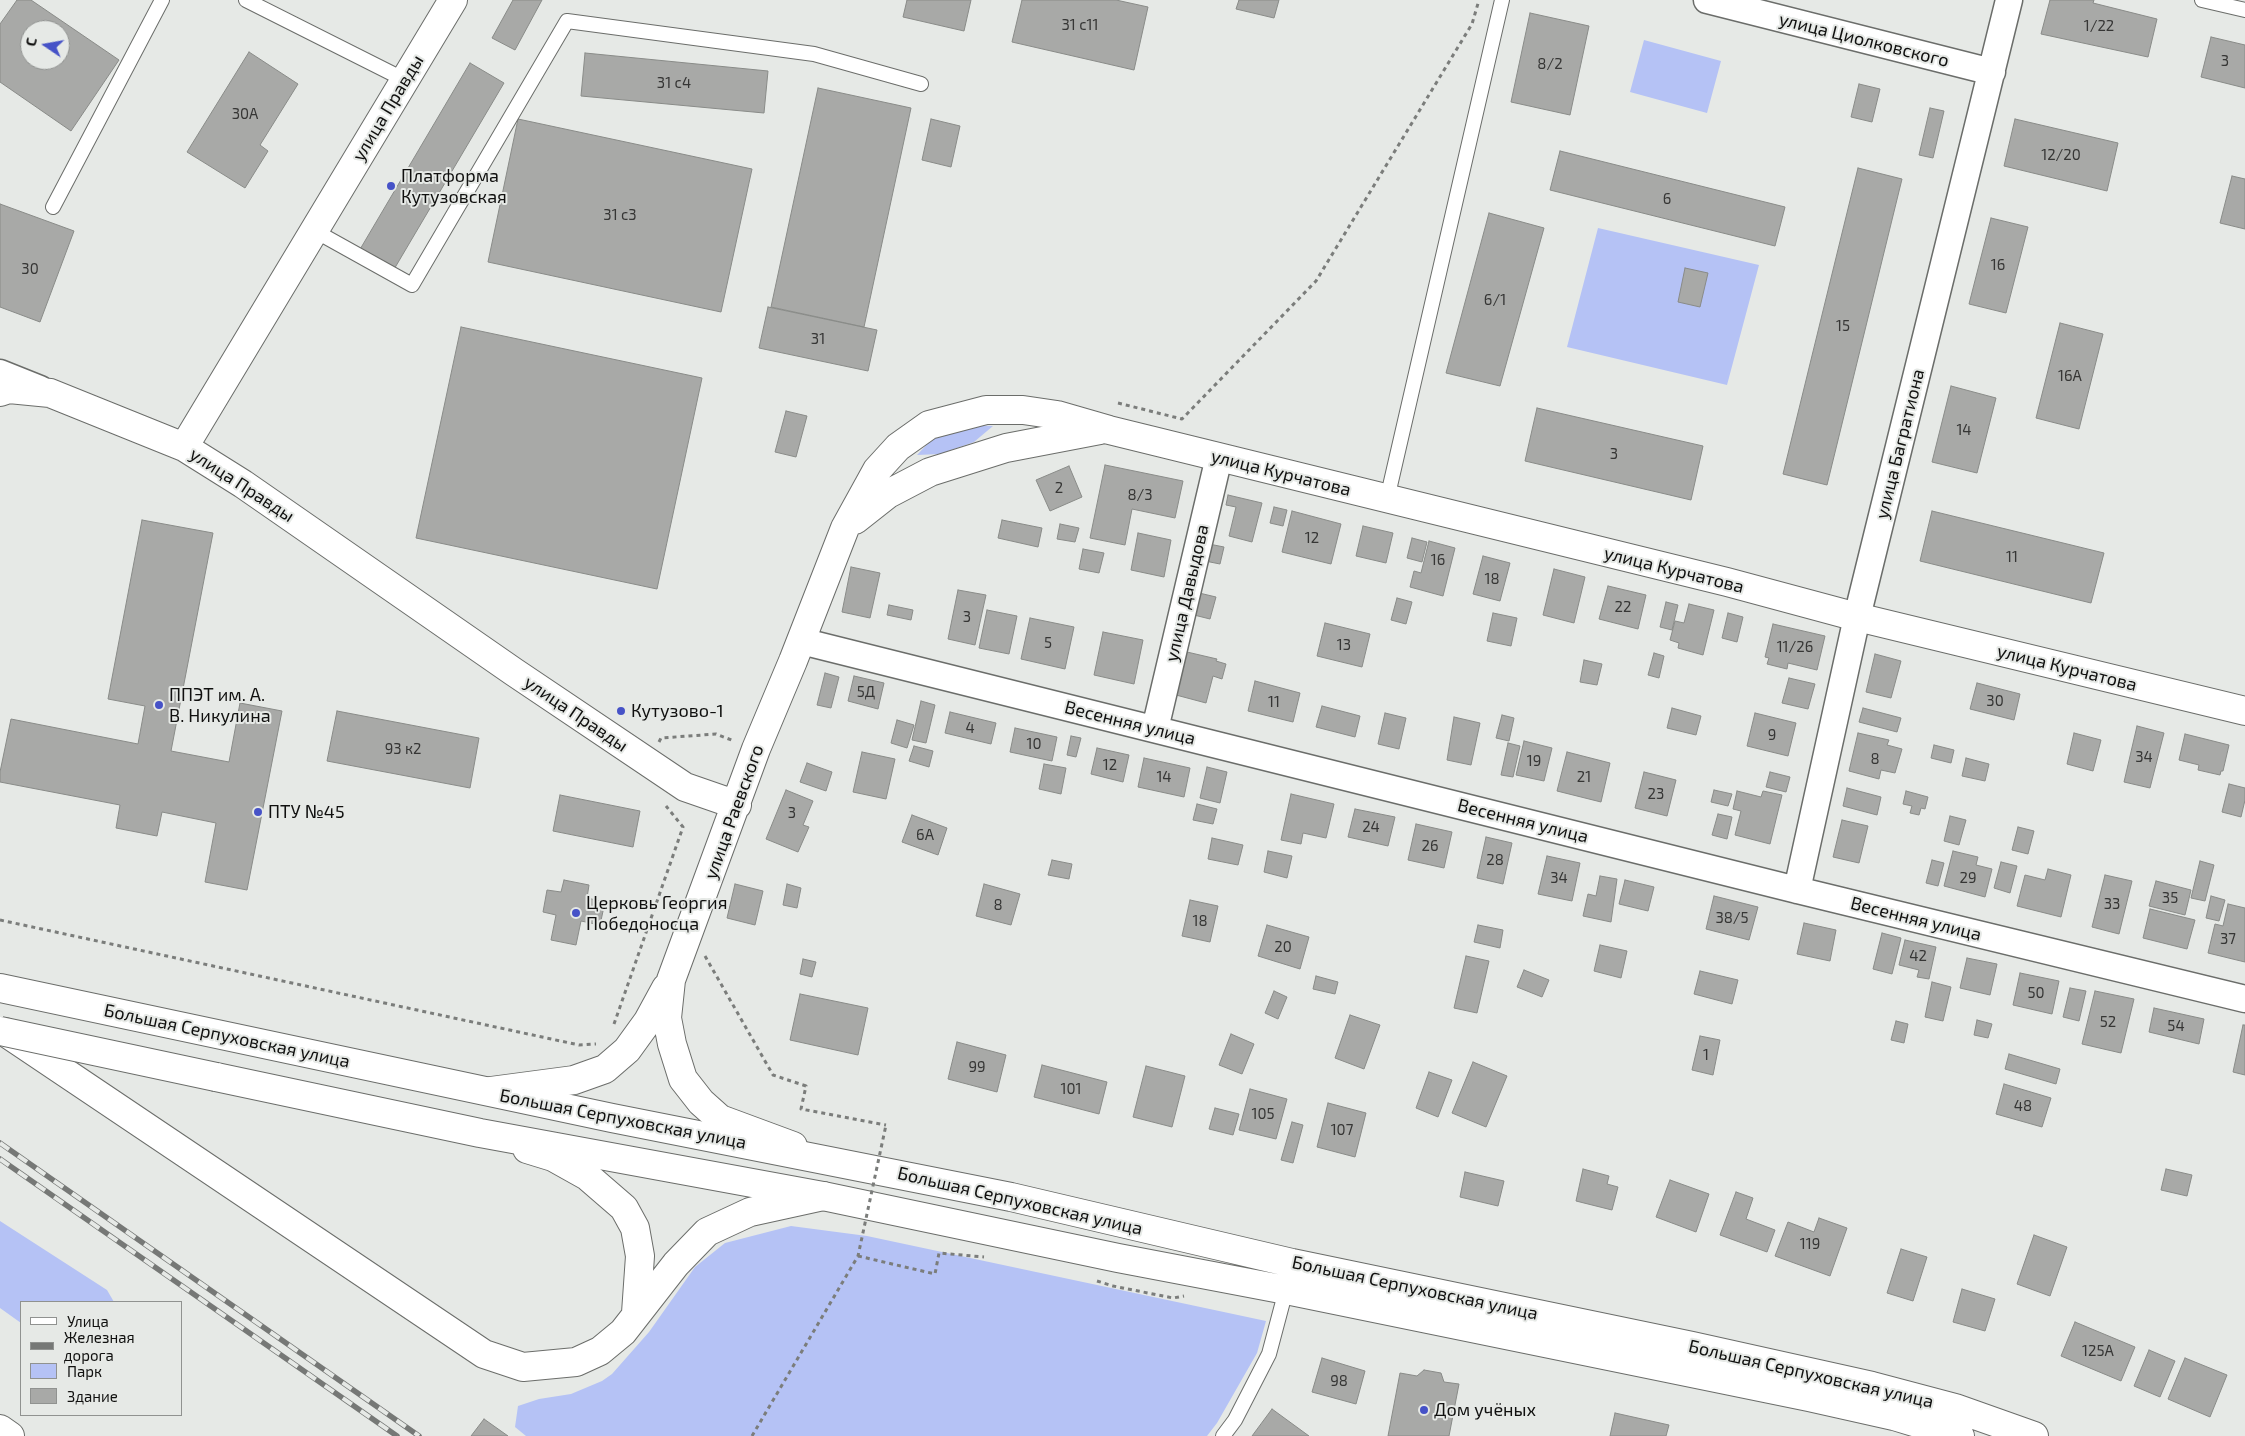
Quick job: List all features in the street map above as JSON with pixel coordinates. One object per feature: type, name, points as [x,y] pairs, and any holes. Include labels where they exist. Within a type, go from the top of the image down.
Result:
[{"type":"street","name":"улица Правды","points":[[453,0],[184,447],[243,484],[685,787],[737,805]]},
{"type":"street","name":"улица Багратиона","points":[[1797,890],[1857,617],[2009,0]]},
{"type":"street","name":"улица Циолковского","points":[[1720,2],[1992,72]]},
{"type":"street","points":[[0,373],[184,447]]},
{"type":"street","points":[[0,392],[9,390],[50,393]]},
{"type":"street","name":"улица Курчатова","points":[[845,528],[877,470],[898,447],[930,424],[986,410],[1023,410],[1057,414],[1104,429],[1728,582],[1857,617],[2245,711]]},
{"type":"street","name":"улица Курчатова","points":[[845,528],[888,494],[930,472],[1006,448],[1104,429]]},
{"type":"street","name":"улица Давыдова","points":[[1155,729],[1219,457]]},
{"type":"street","name":"улица Раевского","points":[[834,1161],[720,1119],[701,1102],[683,1079],[672,1044],[667,1018],[671,980],[737,805],[756,749],[802,641],[845,528]]},
{"type":"street","name":"Весенняя улица","points":[[802,641],[1797,890],[2245,999]]},
{"type":"street","points":[[487,1091],[574,1080],[605,1069],[627,1050],[648,1021],[671,980]]},
{"type":"street","name":"Большая Серпуховская улица","points":[[0,988],[487,1091],[1012,1197],[1292,1263],[1416,1287],[1872,1386],[1955,1408],[2034,1436]]},
{"type":"street","points":[[0,1030],[484,1354],[523,1367],[576,1362],[600,1351],[623,1332],[676,1264],[706,1232],[750,1212],[823,1196]]},
{"type":"street","name":"Большая Серпуховская улица","points":[[0,1030],[480,1133],[823,1196],[1118,1258],[1286,1290],[1809,1397],[1894,1416],[1960,1436]]},
{"type":"street","points":[[480,1133],[553,1157],[587,1176],[624,1208],[635,1228],[640,1256],[636,1313]]},
{"type":"street","points":[[0,1428],[10,1436]]},
{"type":"lane","points":[[53,207],[162,0]]},
{"type":"lane","points":[[246,0],[405,80]]},
{"type":"lane","points":[[1387,498],[1502,0]]},
{"type":"lane","points":[[2202,0],[2245,10]]},
{"type":"lane","points":[[315,231],[412,285],[567,21],[814,54],[921,84]]},
{"type":"lane","points":[[1223,1436],[1235,1420],[1268,1354],[1286,1290]]},
{"type":"path","points":[[1118,403],[1182,419],[1316,281],[1472,24],[1479,0]]},
{"type":"path","points":[[645,761],[661,738],[716,734],[756,749]]},
{"type":"path","points":[[611,1032],[683,827],[665,804]]},
{"type":"path","points":[[0,920],[579,1045],[600,1044]]},
{"type":"path","points":[[704,955],[773,1076],[806,1086],[801,1109],[886,1125],[858,1256],[752,1436]]},
{"type":"path","points":[[858,1256],[935,1274],[939,1253],[987,1257]]},
{"type":"path","points":[[1096,1280],[1113,1286],[1173,1298],[1192,1295]]},
{"type":"green space","points":[[1644,40],[1721,61],[1707,113],[1630,92]]},
{"type":"green space","points":[[1598,228],[1759,265],[1727,385],[1567,347]]},
{"type":"green space","points":[[969,425],[993,426],[974,442],[940,454],[917,455],[934,437]]},
{"type":"green space","points":[[0,1221],[107,1290],[113,1301],[20,1301],[20,1322],[0,1308]]},
{"type":"green space","points":[[791,1226],[867,1236],[1266,1321],[1257,1353],[1217,1423],[1207,1436],[526,1436],[515,1427],[518,1406],[539,1399],[571,1394],[602,1381],[612,1374],[649,1332],[695,1267],[725,1243]]},
{"type":"building","points":[[17,0],[31,0],[60,20],[20,20],[20,70],[70,70],[70,27],[119,60],[71,131],[0,82],[0,24]]},
{"type":"building","points":[[513,0],[542,0],[515,50],[492,38]]},
{"type":"building","points":[[907,0],[971,0],[964,31],[903,17]]},
{"type":"building","points":[[1022,0],[1116,0],[1148,7],[1134,70],[1012,42]]},
{"type":"building","points":[[1239,0],[1279,0],[1274,18],[1236,9]]},
{"type":"building","points":[[2050,0],[2094,0],[2093,3],[2157,19],[2148,57],[2041,34]]},
{"type":"building","points":[[1530,13],[1589,26],[1570,115],[1511,102]]},
{"type":"building","points":[[2211,37],[2245,45],[2245,88],[2201,77]]},
{"type":"building","points":[[249,52],[298,84],[260,145],[268,151],[245,188],[187,152]]},
{"type":"building","points":[[585,53],[768,71],[764,113],[581,96]]},
{"type":"building","points":[[470,63],[504,83],[393,271],[359,251]]},
{"type":"building","points":[[1859,84],[1880,89],[1872,122],[1851,117]]},
{"type":"building","points":[[818,88],[911,108],[864,327],[771,307]]},
{"type":"building","points":[[1930,108],[1944,111],[1933,158],[1919,155]]},
{"type":"building","points":[[518,119],[752,169],[721,312],[488,262]]},
{"type":"building","points":[[931,119],[960,126],[951,167],[922,160]]},
{"type":"building","points":[[2015,119],[2118,143],[2107,191],[2004,166]]},
{"type":"building","points":[[1560,151],[1785,207],[1775,246],[1550,190]]},
{"type":"building","points":[[1858,168],[1902,179],[1827,485],[1783,474]]},
{"type":"building","points":[[2232,176],[2245,179],[2245,229],[2220,223]]},
{"type":"building","points":[[0,204],[74,231],[40,322],[0,307]]},
{"type":"building","points":[[1489,213],[1544,228],[1500,386],[1446,373]]},
{"type":"building","points":[[1991,218],[2028,227],[2006,313],[1969,304]]},
{"type":"building","points":[[1685,268],[1708,273],[1700,307],[1678,302]]},
{"type":"building","points":[[768,307],[877,330],[868,371],[759,348]]},
{"type":"building","points":[[2060,323],[2103,334],[2079,429],[2036,418]]},
{"type":"building","points":[[461,327],[702,378],[657,589],[416,538]]},
{"type":"building","points":[[1951,386],[1996,398],[1977,473],[1932,462]]},
{"type":"building","points":[[1537,408],[1703,446],[1691,500],[1525,461]]},
{"type":"building","points":[[786,411],[807,416],[796,457],[775,452]]},
{"type":"building","points":[[1105,465],[1183,481],[1175,518],[1132,509],[1125,545],[1090,538]]},
{"type":"building","points":[[1069,466],[1082,497],[1050,511],[1036,480]]},
{"type":"building","points":[[1228,495],[1262,503],[1252,542],[1229,536],[1236,507],[1226,505]]},
{"type":"building","points":[[1274,507],[1287,510],[1283,526],[1270,523]]},
{"type":"building","points":[[1292,511],[1341,524],[1331,564],[1282,552]]},
{"type":"building","points":[[1932,511],[2104,553],[2091,603],[1920,561]]},
{"type":"building","name":"ППЭТ им. А. В. Никулина","points":[[142,520],[213,533],[171,751],[229,762],[240,703],[282,711],[247,890],[205,882],[216,823],[162,812],[157,836],[116,828],[120,805],[0,782],[0,772],[11,719],[138,744],[145,706],[108,699]]},
{"type":"building","points":[[1002,520],[1042,528],[1038,547],[998,538]]},
{"type":"building","points":[[1060,524],[1079,528],[1075,542],[1057,539]]},
{"type":"building","points":[[1363,526],[1393,533],[1386,563],[1356,556]]},
{"type":"building","points":[[1138,533],[1171,540],[1164,577],[1131,570]]},
{"type":"building","points":[[1412,538],[1427,542],[1422,562],[1407,558]]},
{"type":"building","points":[[1429,541],[1455,548],[1443,596],[1410,587],[1414,571],[1421,573]]},
{"type":"building","points":[[1209,544],[1224,547],[1220,564],[1205,561]]},
{"type":"building","points":[[1083,549],[1104,553],[1099,573],[1079,569]]},
{"type":"building","points":[[1483,556],[1510,563],[1500,601],[1473,594]]},
{"type":"building","points":[[851,567],[880,573],[870,618],[842,612]]},
{"type":"building","points":[[1554,569],[1585,577],[1574,623],[1543,615]]},
{"type":"building","points":[[1608,586],[1646,595],[1638,629],[1599,619]]},
{"type":"building","points":[[958,590],[986,595],[975,645],[948,639]]},
{"type":"building","points":[[1195,592],[1216,597],[1210,619],[1190,614]]},
{"type":"building","points":[[1397,598],[1412,602],[1406,624],[1391,620]]},
{"type":"building","points":[[1666,602],[1678,605],[1672,630],[1660,627]]},
{"type":"building","points":[[1689,604],[1714,610],[1703,655],[1678,648],[1679,643],[1670,640],[1675,621],[1684,623]]},
{"type":"building","points":[[889,605],[913,610],[911,620],[887,615]]},
{"type":"building","points":[[987,610],[1017,616],[1009,654],[979,648]]},
{"type":"building","points":[[1493,613],[1517,618],[1511,646],[1487,641]]},
{"type":"building","points":[[1728,613],[1743,617],[1737,642],[1722,638]]},
{"type":"building","points":[[1030,618],[1074,627],[1065,669],[1021,659]]},
{"type":"building","points":[[1325,623],[1370,634],[1362,667],[1317,656]]},
{"type":"building","points":[[1773,624],[1825,636],[1817,670],[1788,663],[1787,669],[1767,664],[1769,658],[1765,657]]},
{"type":"building","points":[[1103,632],[1143,640],[1134,684],[1094,675]]},
{"type":"building","points":[[1187,652],[1217,659],[1216,661],[1226,664],[1222,679],[1213,676],[1206,703],[1176,695]]},
{"type":"building","points":[[1654,653],[1664,656],[1659,678],[1648,675]]},
{"type":"building","points":[[1875,654],[1901,661],[1891,698],[1866,692]]},
{"type":"building","points":[[1584,660],[1602,664],[1597,685],[1580,682]]},
{"type":"building","points":[[825,673],[839,677],[831,708],[817,705]]},
{"type":"building","points":[[854,676],[884,683],[878,709],[848,701]]},
{"type":"building","points":[[1789,678],[1815,684],[1808,709],[1782,703]]},
{"type":"building","points":[[1255,681],[1300,693],[1293,722],[1248,711]]},
{"type":"building","points":[[1977,683],[2020,694],[2014,720],[1970,709]]},
{"type":"building","points":[[921,701],[935,705],[926,743],[912,740]]},
{"type":"building","points":[[1322,706],[1360,716],[1355,737],[1316,727]]},
{"type":"building","points":[[1672,708],[1701,716],[1696,735],[1667,728]]},
{"type":"building","points":[[1863,708],[1901,718],[1897,732],[1859,722]]},
{"type":"building","points":[[337,711],[479,738],[470,788],[327,761]]},
{"type":"building","points":[[950,712],[996,723],[991,744],[945,733]]},
{"type":"building","points":[[1385,713],[1406,718],[1399,749],[1378,744]]},
{"type":"building","points":[[1755,713],[1796,723],[1788,756],[1747,746]]},
{"type":"building","points":[[1502,715],[1514,718],[1509,741],[1496,738]]},
{"type":"building","points":[[1454,717],[1480,723],[1471,765],[1447,760]]},
{"type":"building","points":[[897,720],[914,725],[907,748],[891,743]]},
{"type":"building","points":[[2137,726],[2164,733],[2150,788],[2124,782]]},
{"type":"building","points":[[1015,728],[1057,737],[1052,761],[1010,752]]},
{"type":"building","points":[[1858,733],[1889,740],[1887,745],[1902,749],[1895,773],[1881,770],[1879,779],[1849,771]]},
{"type":"building","points":[[2074,733],[2101,740],[2093,771],[2067,764]]},
{"type":"building","points":[[2185,734],[2229,745],[2223,771],[2221,771],[2220,775],[2198,770],[2199,765],[2179,760]]},
{"type":"building","points":[[1071,736],[1081,738],[1076,757],[1067,755]]},
{"type":"building","points":[[1524,741],[1552,748],[1544,781],[1516,775]]},
{"type":"building","points":[[1508,743],[1520,746],[1513,777],[1501,775]]},
{"type":"building","points":[[1934,745],[1954,750],[1951,763],[1931,758]]},
{"type":"building","points":[[914,746],[933,751],[929,767],[909,761]]},
{"type":"building","points":[[1097,748],[1129,755],[1123,782],[1091,774]]},
{"type":"building","points":[[862,752],[895,759],[886,799],[853,792]]},
{"type":"building","points":[[1567,752],[1610,763],[1601,802],[1557,791]]},
{"type":"building","points":[[1144,758],[1190,768],[1184,797],[1138,787]]},
{"type":"building","points":[[1966,758],[1989,764],[1985,781],[1962,776]]},
{"type":"building","points":[[807,763],[832,772],[826,791],[800,782]]},
{"type":"building","points":[[1044,764],[1066,768],[1061,794],[1039,789]]},
{"type":"building","points":[[1207,767],[1227,772],[1220,803],[1200,798]]},
{"type":"building","points":[[1644,772],[1676,780],[1667,816],[1635,808]]},
{"type":"building","points":[[1770,772],[1790,777],[1786,792],[1766,787]]},
{"type":"building","points":[[2229,784],[2245,788],[2245,800],[2241,817],[2222,812]]},
{"type":"building","points":[[1847,788],[1881,797],[1877,815],[1843,806]]},
{"type":"building","points":[[786,790],[813,801],[803,825],[809,827],[798,852],[766,839]]},
{"type":"building","points":[[1714,790],[1732,794],[1728,806],[1711,802]]},
{"type":"building","points":[[1737,791],[1761,797],[1763,791],[1782,795],[1770,844],[1735,835],[1741,811],[1733,809]]},
{"type":"building","points":[[1906,791],[1928,797],[1925,809],[1921,808],[1919,815],[1910,813],[1912,806],[1903,804]]},
{"type":"building","points":[[1291,794],[1334,804],[1326,838],[1303,833],[1301,844],[1281,840]]},
{"type":"building","points":[[560,795],[640,811],[633,847],[553,831]]},
{"type":"building","points":[[1197,804],[1217,809],[1213,824],[1193,820]]},
{"type":"building","points":[[1355,809],[1395,817],[1388,846],[1348,837]]},
{"type":"building","points":[[1718,814],[1732,817],[1727,839],[1712,835]]},
{"type":"building","points":[[912,815],[947,828],[938,855],[902,842]]},
{"type":"building","points":[[1950,816],[1966,820],[1959,845],[1944,841]]},
{"type":"building","points":[[1842,820],[1868,826],[1859,863],[1833,857]]},
{"type":"building","points":[[1416,824],[1452,832],[1444,868],[1408,860]]},
{"type":"building","points":[[2018,827],[2034,831],[2028,854],[2012,850]]},
{"type":"building","points":[[1486,837],[1512,843],[1503,884],[1477,878]]},
{"type":"building","points":[[1212,838],[1243,845],[1238,865],[1208,859]]},
{"type":"building","points":[[1268,851],[1292,856],[1287,878],[1264,872]]},
{"type":"building","points":[[1953,851],[1978,857],[1976,865],[1992,869],[1985,897],[1944,886]]},
{"type":"building","points":[[1547,856],[1580,863],[1572,901],[1538,894]]},
{"type":"building","points":[[1052,860],[1072,864],[1069,879],[1048,875]]},
{"type":"building","points":[[1932,860],[1944,863],[1938,886],[1926,883]]},
{"type":"building","points":[[2200,861],[2214,865],[2205,901],[2191,898]]},
{"type":"building","points":[[2001,862],[2017,866],[2010,893],[1994,888]]},
{"type":"building","points":[[2048,869],[2071,875],[2061,917],[2017,906],[2025,875],[2045,880]]},
{"type":"building","points":[[2105,875],[2132,881],[2119,934],[2092,927]]},
{"type":"building","points":[[1600,876],[1617,879],[1611,922],[1583,916],[1588,894],[1596,896]]},
{"type":"building","name":"Церковь Георгия Победоносца","points":[[564,880],[589,885],[587,898],[605,902],[600,925],[581,921],[576,945],[551,940],[556,915],[543,912],[547,890],[561,892]]},
{"type":"building","points":[[1625,880],[1654,887],[1648,911],[1619,904]]},
{"type":"building","points":[[2156,881],[2191,890],[2185,915],[2149,906]]},
{"type":"building","points":[[735,884],[763,891],[755,925],[727,918]]},
{"type":"building","points":[[787,884],[801,888],[797,908],[783,905]]},
{"type":"building","points":[[984,884],[1020,894],[1011,925],[976,916]]},
{"type":"building","points":[[1714,896],[1758,907],[1749,940],[1706,929]]},
{"type":"building","points":[[2211,896],[2225,900],[2219,921],[2206,918]]},
{"type":"building","points":[[1190,900],[1218,906],[1210,942],[1182,936]]},
{"type":"building","points":[[2228,904],[2245,908],[2245,962],[2208,953],[2215,924],[2223,926]]},
{"type":"building","points":[[2150,909],[2195,920],[2187,949],[2143,938]]},
{"type":"building","points":[[1804,923],[1836,930],[1830,961],[1797,954]]},
{"type":"building","points":[[1267,925],[1309,937],[1300,969],[1258,956]]},
{"type":"building","points":[[1478,925],[1503,930],[1500,948],[1474,942]]},
{"type":"building","points":[[1882,933],[1901,938],[1892,974],[1873,969]]},
{"type":"building","points":[[1905,940],[1936,947],[1929,979],[1917,977],[1919,970],[1899,965]]},
{"type":"building","points":[[1600,945],[1627,951],[1621,978],[1594,971]]},
{"type":"building","points":[[1466,956],[1489,961],[1477,1013],[1454,1008]]},
{"type":"building","points":[[1967,958],[1997,964],[1990,995],[1960,988]]},
{"type":"building","points":[[803,959],[816,962],[812,977],[800,974]]},
{"type":"building","points":[[1524,970],[1549,980],[1542,997],[1517,987]]},
{"type":"building","points":[[1700,971],[1738,980],[1732,1004],[1694,994]]},
{"type":"building","points":[[2020,973],[2059,981],[2052,1014],[2013,1005]]},
{"type":"building","points":[[1316,976],[1338,982],[1335,994],[1313,989]]},
{"type":"building","points":[[1932,982],[1951,987],[1943,1021],[1925,1017]]},
{"type":"building","points":[[2070,988],[2086,991],[2079,1021],[2063,1017]]},
{"type":"building","points":[[1274,991],[1287,997],[1278,1019],[1265,1013]]},
{"type":"building","points":[[2095,991],[2134,999],[2121,1053],[2082,1044]]},
{"type":"building","points":[[800,994],[868,1008],[858,1055],[790,1040]]},
{"type":"building","points":[[2154,1008],[2204,1019],[2199,1044],[2149,1032]]},
{"type":"building","points":[[1350,1015],[1380,1025],[1364,1069],[1335,1058]]},
{"type":"building","points":[[1977,1020],[1992,1024],[1988,1038],[1974,1035]]},
{"type":"building","points":[[1896,1021],[1908,1024],[1904,1043],[1891,1040]]},
{"type":"building","points":[[2243,1025],[2245,1025],[2245,1075],[2233,1072]]},
{"type":"building","points":[[1231,1034],[1254,1044],[1242,1074],[1219,1065]]},
{"type":"building","points":[[1700,1036],[1720,1040],[1713,1075],[1692,1070]]},
{"type":"building","points":[[957,1042],[1006,1055],[997,1092],[948,1079]]},
{"type":"building","points":[[2009,1054],[2060,1069],[2056,1084],[2005,1069]]},
{"type":"building","points":[[1473,1062],[1507,1076],[1486,1127],[1452,1113]]},
{"type":"building","points":[[1042,1065],[1107,1082],[1099,1114],[1034,1097]]},
{"type":"building","points":[[1146,1066],[1185,1076],[1172,1127],[1133,1117]]},
{"type":"building","points":[[1429,1072],[1452,1080],[1438,1117],[1416,1108]]},
{"type":"building","points":[[2004,1084],[2051,1098],[2042,1127],[1996,1114]]},
{"type":"building","points":[[1250,1089],[1287,1099],[1276,1139],[1239,1130]]},
{"type":"building","points":[[1328,1103],[1366,1113],[1355,1157],[1317,1147]]},
{"type":"building","points":[[1215,1108],[1239,1114],[1233,1135],[1209,1129]]},
{"type":"building","points":[[1292,1122],[1303,1125],[1293,1163],[1281,1160]]},
{"type":"building","points":[[1583,1169],[1609,1176],[1607,1184],[1618,1187],[1612,1210],[1576,1201]]},
{"type":"building","points":[[2166,1169],[2192,1175],[2187,1196],[2161,1190]]},
{"type":"building","points":[[1465,1172],[1504,1181],[1498,1206],[1460,1197]]},
{"type":"building","points":[[1670,1180],[1709,1194],[1696,1232],[1656,1217]]},
{"type":"building","points":[[1736,1192],[1753,1198],[1746,1219],[1775,1230],[1767,1252],[1720,1235]]},
{"type":"building","points":[[1819,1218],[1847,1228],[1830,1276],[1775,1256],[1788,1222],[1814,1232]]},
{"type":"building","points":[[2034,1235],[2067,1247],[2050,1296],[2017,1284]]},
{"type":"building","points":[[1901,1249],[1927,1257],[1913,1301],[1887,1293]]},
{"type":"building","points":[[1962,1289],[1995,1299],[1985,1331],[1953,1322]]},
{"type":"building","points":[[2075,1322],[2135,1347],[2121,1381],[2061,1356]]},
{"type":"building","points":[[2149,1350],[2175,1361],[2160,1397],[2134,1386]]},
{"type":"building","points":[[1322,1358],[1365,1371],[1356,1404],[1312,1392]]},
{"type":"building","points":[[2185,1358],[2227,1375],[2210,1417],[2168,1399]]},
{"type":"building","name":"Дом учёных","points":[[1424,1370],[1441,1373],[1444,1382],[1459,1384],[1449,1436],[1388,1436],[1400,1373],[1417,1376]]},
{"type":"building","points":[[1272,1409],[1309,1436],[1252,1436]]},
{"type":"building","points":[[1615,1413],[1669,1425],[1666,1436],[1610,1436]]},
{"type":"building","points":[[484,1419],[508,1436],[471,1436]]},
{"type":"railway","points":[[0,1143],[419,1436]]},
{"type":"railway","points":[[0,1159],[397,1436]]},
{"type":"place","name":"Платформа Кутузовская","points":[[391,186]]},
{"type":"place","name":"ППЭТ им. А. В. Никулина","points":[[159,705]]},
{"type":"place","name":"Кутузово-1","points":[[621,711]]},
{"type":"place","name":"ПТУ №45","points":[[258,812]]},
{"type":"place","name":"Церковь Георгия Победоносца","points":[[576,913]]},
{"type":"place","name":"Дом учёных","points":[[1424,1410]]}]
